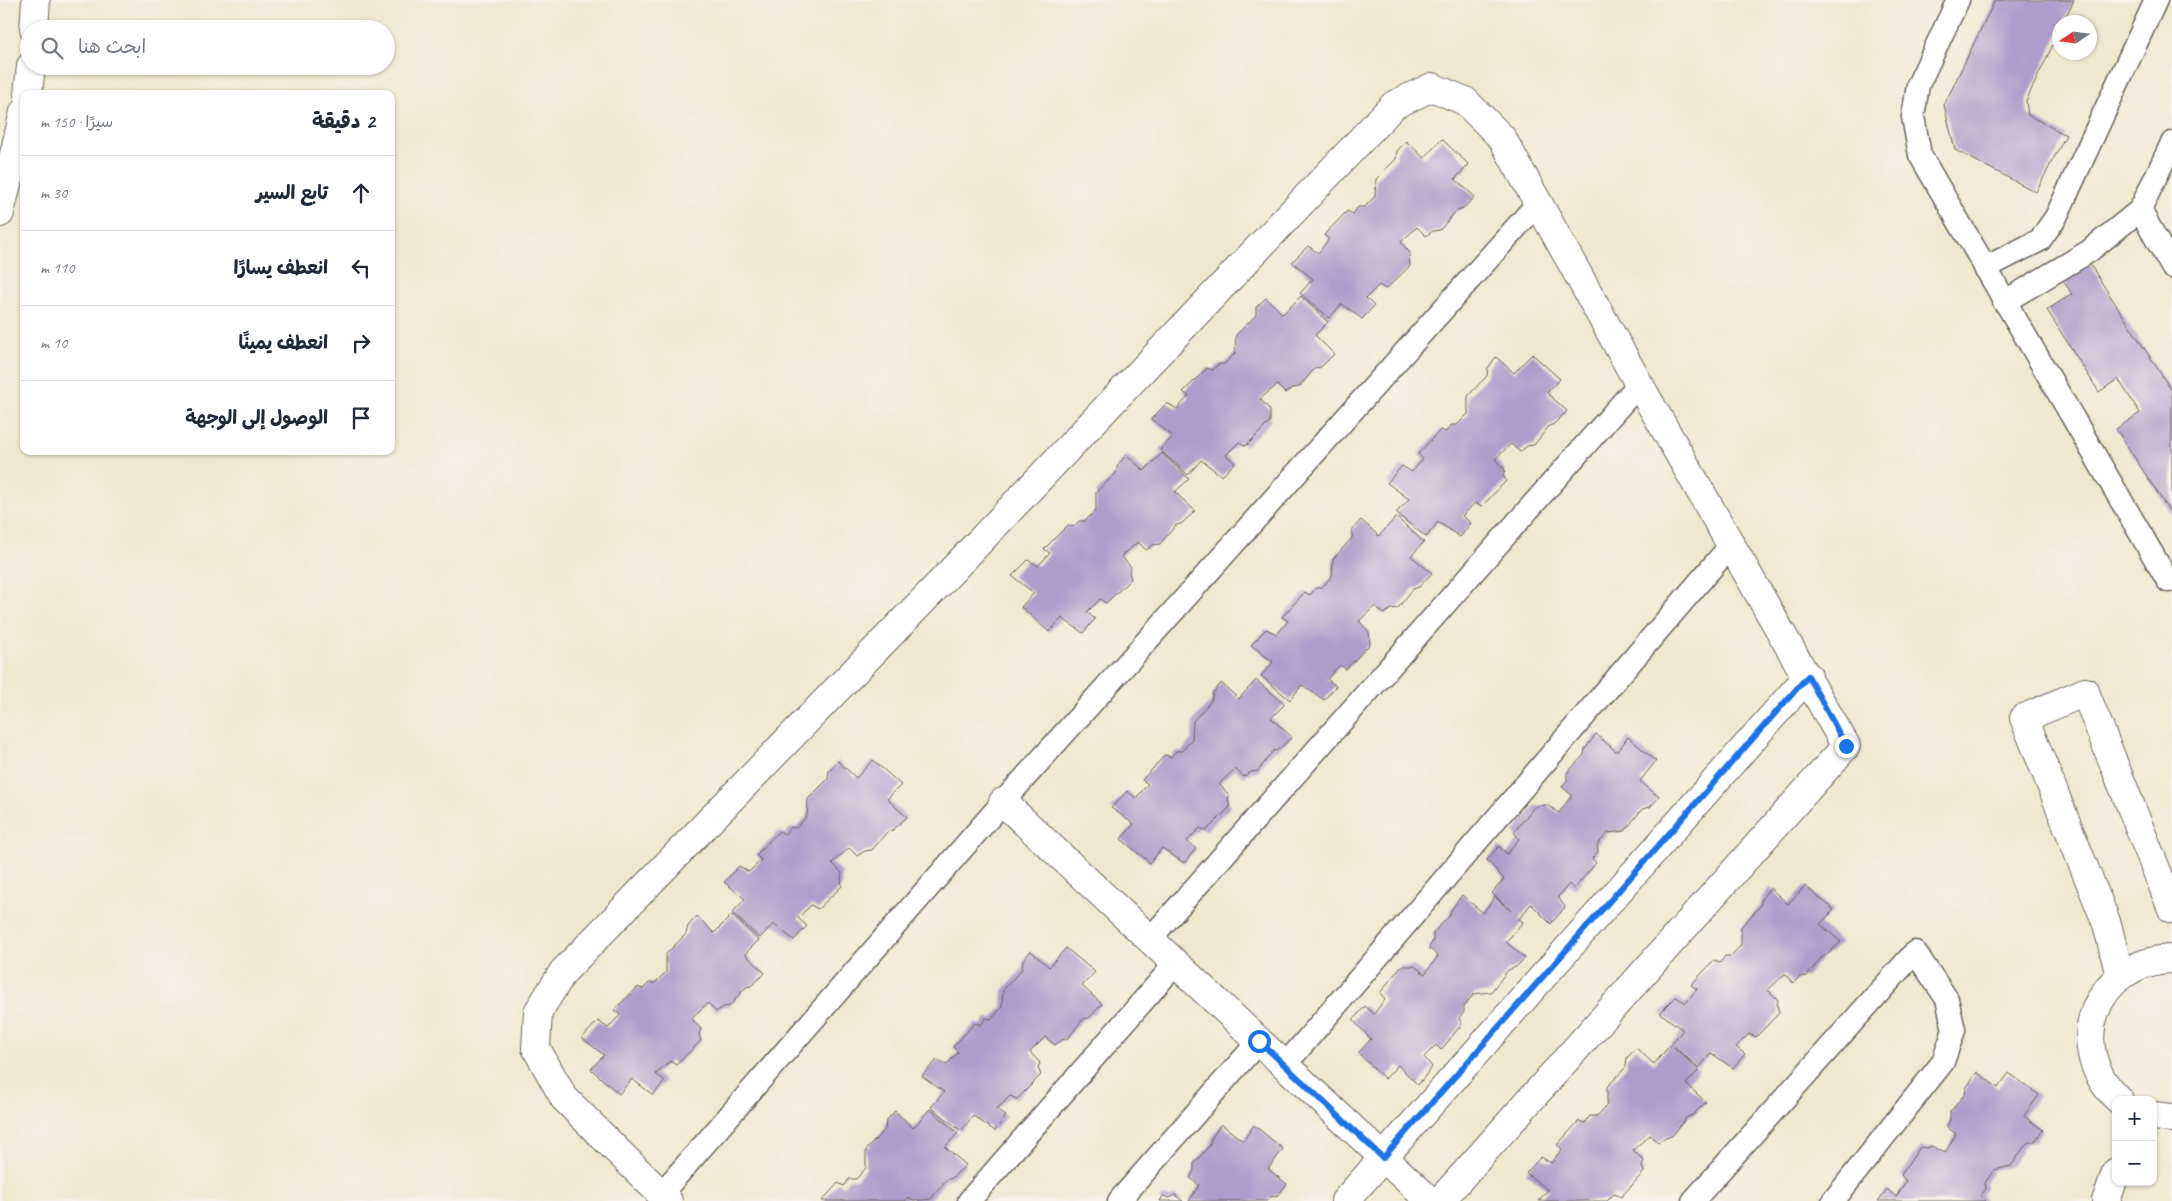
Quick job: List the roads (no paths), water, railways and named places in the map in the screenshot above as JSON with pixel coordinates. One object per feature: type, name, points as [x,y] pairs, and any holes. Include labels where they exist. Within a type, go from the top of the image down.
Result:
[{"type":"street","points":[[35,20],[36,0]]},
{"type":"street","points":[[28,90],[30,75]]},
{"type":"street","points":[[664,1197],[564,1098],[536,1048],[538,1012],[563,972],[948,574],[1394,105],[1432,87],[1465,101],[1502,138],[1639,384],[1808,676],[1846,746],[1440,1201]]},
{"type":"street","points":[[0,213],[20,129]]},
{"type":"street","points":[[1345,1201],[1808,676]]},
{"type":"street","points":[[2120,976],[2107,924],[2024,718],[2085,692],[2172,909]]},
{"type":"street","points":[[1003,802],[1430,1201]]},
{"type":"street","points":[[2115,1096],[2107,1089],[2094,1066],[2089,1042],[2092,1017],[2102,994],[2120,976],[2144,963],[2172,959]]},
{"type":"street","points":[[2157,1116],[2172,1118]]},
{"type":"street","points":[[2106,1201],[2112,1184]]},
{"type":"lane","points":[[1958,0],[1918,85],[1913,116],[1920,155],[2168,581],[2172,580]]},
{"type":"lane","points":[[1985,268],[2040,240],[2056,217],[2156,0]]},
{"type":"lane","points":[[2004,302],[2088,252],[2140,210],[2172,143]]},
{"type":"lane","points":[[664,1197],[1003,802],[1538,203]]},
{"type":"lane","points":[[2140,210],[2172,267]]},
{"type":"lane","points":[[1150,939],[1639,384]]},
{"type":"lane","points":[[1285,1065],[1732,544]]},
{"type":"lane","points":[[1693,1201],[1915,952],[1947,999],[1954,1030],[1943,1062],[1833,1201]]},
{"type":"lane","points":[[969,1201],[1176,963]]},
{"type":"lane","points":[[1119,1201],[1259,1041]]}]
